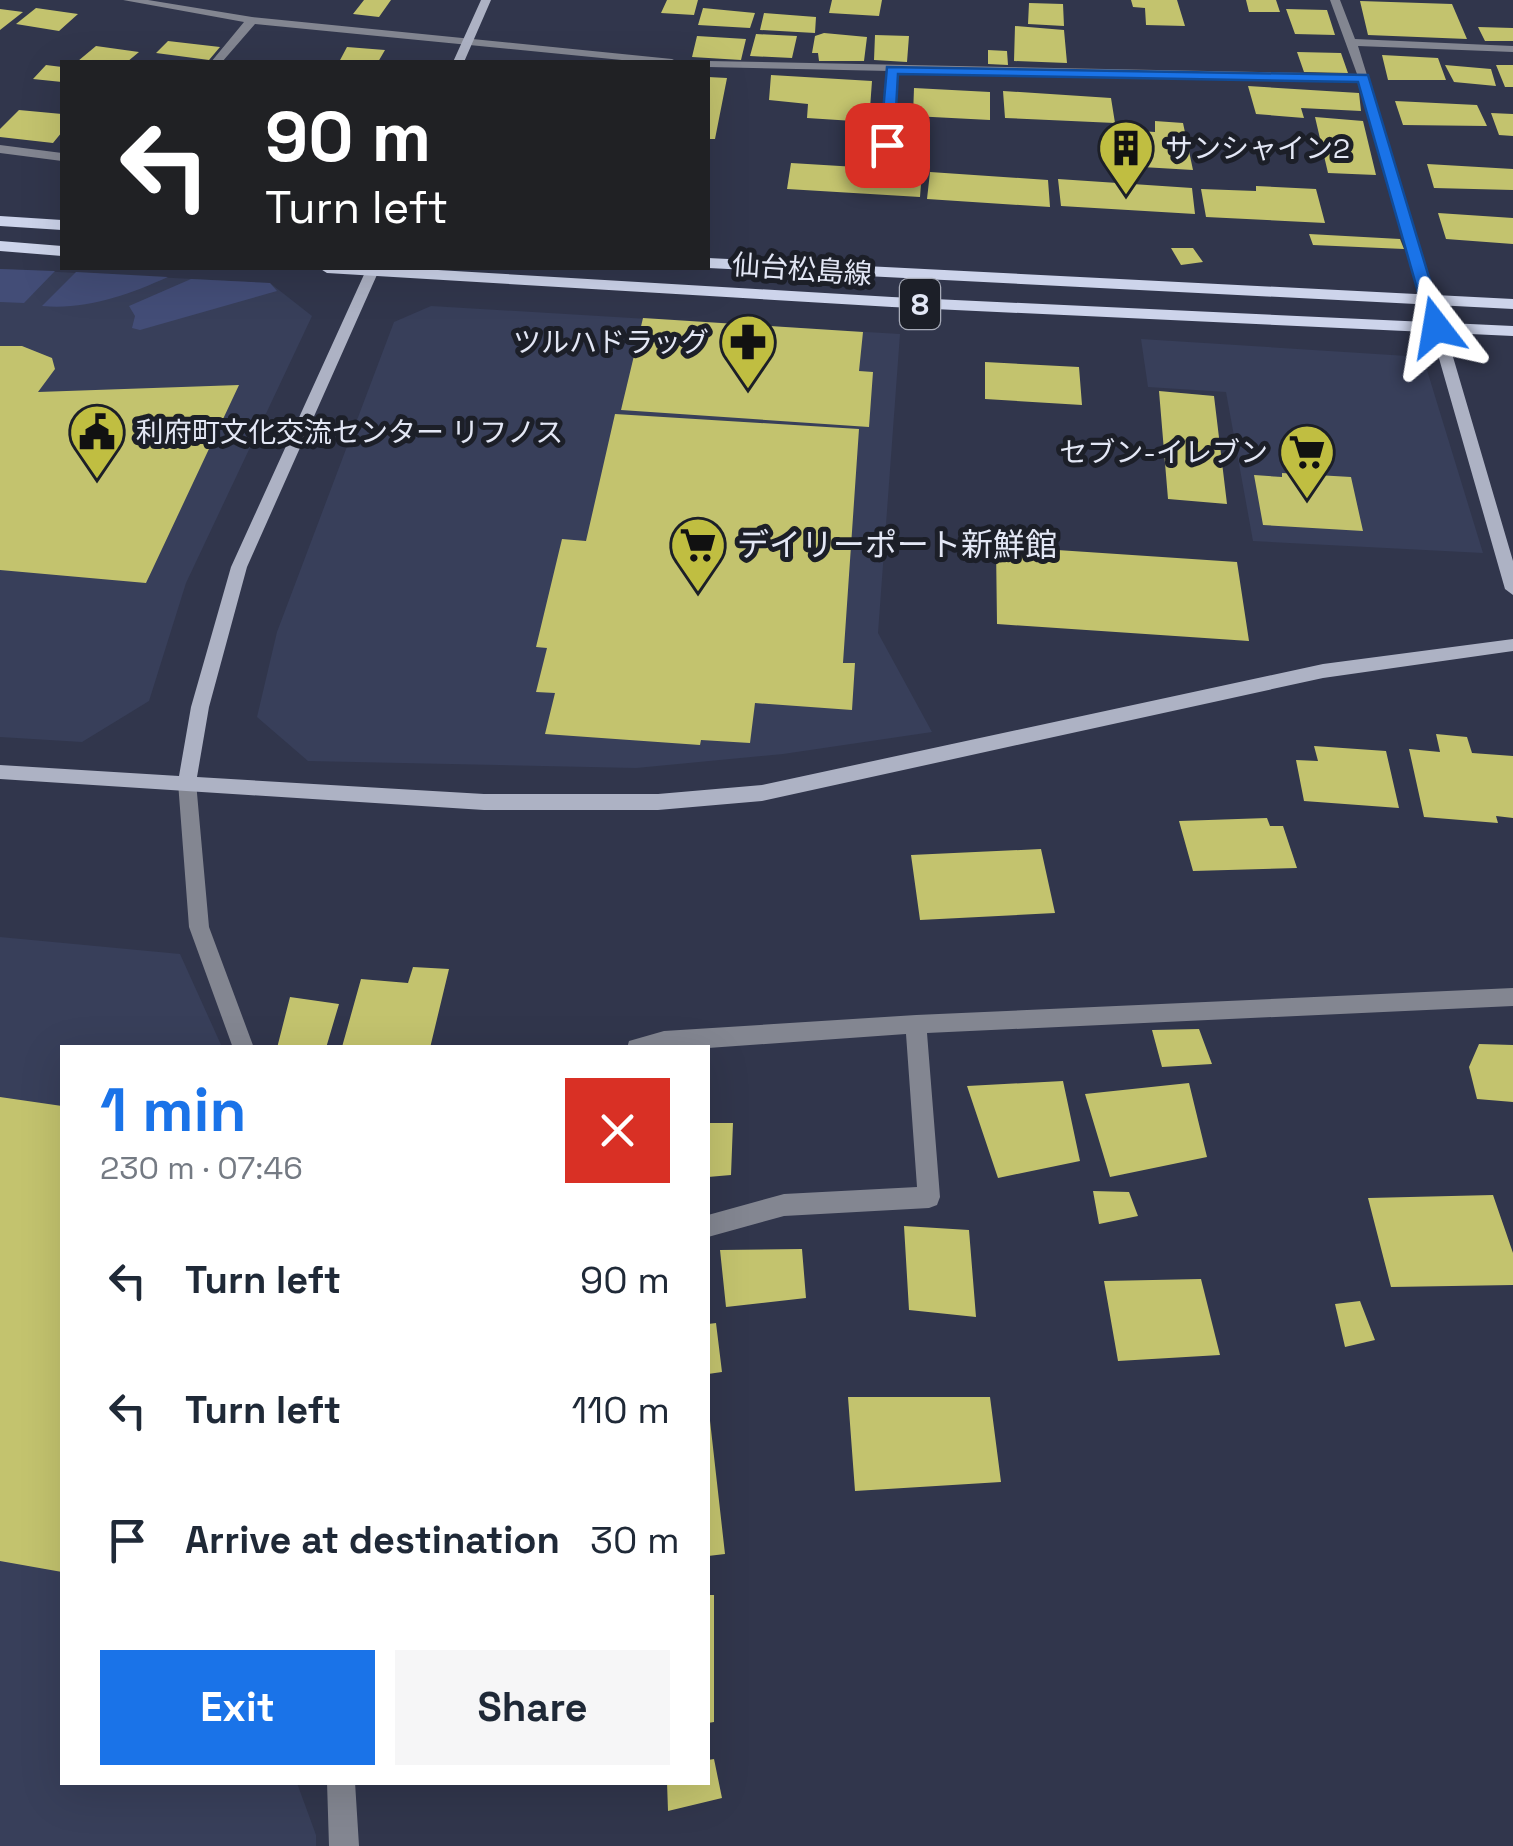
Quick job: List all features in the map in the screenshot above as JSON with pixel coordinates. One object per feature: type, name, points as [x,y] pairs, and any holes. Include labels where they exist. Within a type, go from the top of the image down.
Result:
[{"type":"main road","points":[[0,221],[60,225]]},
{"type":"main road","points":[[0,246],[60,250]]},
{"type":"main road","name":"仙台松島線","points":[[710,263],[1513,304]]},
{"type":"main road","name":"仙台松島線","points":[[388,270],[892,302],[1513,331]]},
{"type":"street","points":[[128,0],[252,20],[649,60]]},
{"type":"street","points":[[459,60],[486,0]]},
{"type":"street","points":[[1335,0],[1364,78],[1513,588]]},
{"type":"street","points":[[218,60],[252,20]]},
{"type":"street","points":[[1352,42],[1513,49]]},
{"type":"street","points":[[710,64],[1364,78]]},
{"type":"street","points":[[887,145],[892,70]]},
{"type":"street","points":[[0,149],[60,157]]},
{"type":"street","points":[[243,1045],[199,927],[187,782],[200,707],[239,567],[372,270]]},
{"type":"street","points":[[0,772],[484,802],[658,802],[762,794],[1323,671],[1513,645]]},
{"type":"street","points":[[649,1045],[916,1024],[1513,998]]},
{"type":"street","points":[[710,1225],[784,1205],[929,1197],[916,1024]]},
{"type":"street","points":[[340,1785],[344,1846]]},
{"type":"shaded area","points":[[0,269],[270,283],[312,316],[186,583],[149,701],[82,742],[0,737]]},
{"type":"shaded area","points":[[0,269],[55,271],[24,303],[0,302]]},
{"type":"shaded area","points":[[76,272],[168,277],[106,300],[75,306],[42,306]]},
{"type":"shaded area","points":[[191,279],[270,283],[277,291],[140,330],[132,328],[135,316],[129,306]]},
{"type":"shaded area","points":[[431,306],[900,334],[878,633],[932,732],[783,754],[636,768],[308,761],[257,717],[277,632],[394,322]]},
{"type":"shaded area","points":[[1141,339],[1423,357],[1483,553],[1253,541],[1226,392],[1148,387]]},
{"type":"shaded area","points":[[0,937],[180,954],[221,1045],[60,1045],[60,1785],[298,1785],[316,1835],[316,1846],[0,1846]]},
{"type":"building","points":[[364,0],[391,0],[379,17],[353,14]]},
{"type":"building","points":[[667,0],[698,0],[694,15],[661,13]]},
{"type":"building","points":[[832,0],[882,0],[879,16],[829,13]]},
{"type":"building","points":[[1131,0],[1177,0],[1185,26],[1146,25],[1145,8],[1133,7]]},
{"type":"building","points":[[1246,0],[1276,0],[1280,12],[1249,12]]},
{"type":"building","points":[[1360,1],[1452,4],[1467,39],[1368,35]]},
{"type":"building","points":[[1029,3],[1063,4],[1064,26],[1028,24]]},
{"type":"building","points":[[36,8],[78,14],[59,31],[16,24]]},
{"type":"building","points":[[703,8],[755,13],[750,28],[698,25]]},
{"type":"building","points":[[0,9],[23,12],[0,30]]},
{"type":"building","points":[[1286,9],[1327,10],[1335,35],[1295,34]]},
{"type":"building","points":[[764,13],[816,17],[815,33],[760,30]]},
{"type":"building","points":[[1015,26],[1064,30],[1067,63],[1014,61]]},
{"type":"building","points":[[1478,27],[1513,28],[1513,41],[1485,41]]},
{"type":"building","points":[[824,33],[867,37],[864,61],[819,61],[818,53],[812,53],[815,36]]},
{"type":"building","points":[[756,34],[797,36],[792,58],[750,56]]},
{"type":"building","points":[[875,35],[909,36],[907,62],[874,60]]},
{"type":"building","points":[[697,36],[746,39],[741,60],[692,57]]},
{"type":"building","points":[[168,41],[220,47],[209,60],[156,53]]},
{"type":"building","points":[[96,46],[139,52],[129,60],[79,60]]},
{"type":"building","points":[[347,47],[385,50],[379,60],[340,60]]},
{"type":"building","points":[[988,50],[1007,51],[1008,65],[988,64]]},
{"type":"building","points":[[1297,52],[1341,53],[1348,73],[1304,72]]},
{"type":"building","points":[[1382,55],[1438,58],[1446,80],[1388,80]]},
{"type":"building","points":[[46,65],[60,67],[60,82],[33,79]]},
{"type":"building","points":[[1445,65],[1491,69],[1496,86],[1454,82]]},
{"type":"building","points":[[1496,65],[1513,65],[1513,87],[1505,87]]},
{"type":"building","points":[[771,75],[872,81],[869,122],[807,118],[808,104],[769,100]]},
{"type":"building","points":[[710,77],[727,78],[715,139],[710,139]]},
{"type":"building","points":[[1248,86],[1359,93],[1361,111],[1301,108],[1304,118],[1256,114]]},
{"type":"building","points":[[914,88],[990,92],[990,120],[913,116]]},
{"type":"building","points":[[1003,91],[1111,98],[1115,123],[1005,118]]},
{"type":"building","points":[[1395,101],[1477,105],[1487,126],[1403,125]]},
{"type":"building","points":[[19,110],[60,114],[60,134],[53,143],[0,137],[0,129]]},
{"type":"building","points":[[1491,113],[1513,114],[1513,136],[1499,135]]},
{"type":"building","points":[[1315,117],[1363,121],[1376,175],[1328,173]]},
{"type":"building","points":[[1155,121],[1183,123],[1193,170],[1125,166],[1124,130],[1155,132]]},
{"type":"building","points":[[791,163],[922,171],[920,197],[787,189]]},
{"type":"building","points":[[1427,164],[1513,169],[1513,190],[1434,188]]},
{"type":"building","points":[[930,172],[1048,180],[1050,207],[927,199]]},
{"type":"building","name":"サンシャイン2","points":[[1058,179],[1192,188],[1195,214],[1061,206]]},
{"type":"building","points":[[1256,186],[1316,189],[1325,223],[1206,217],[1201,189],[1256,191]]},
{"type":"building","points":[[1438,213],[1513,218],[1513,244],[1446,239]]},
{"type":"building","points":[[1309,234],[1400,239],[1404,249],[1313,245]]},
{"type":"building","points":[[1171,248],[1193,248],[1203,262],[1181,265]]},
{"type":"building","name":"ツルハドラッグ","points":[[643,318],[863,332],[859,371],[873,372],[869,427],[621,410]]},
{"type":"building","name":"利府町文化交流センター リフノス","points":[[0,346],[22,346],[52,358],[55,369],[38,392],[239,385],[146,583],[0,570]]},
{"type":"building","points":[[985,362],[1079,367],[1082,405],[985,399]]},
{"type":"building","points":[[1159,391],[1214,396],[1227,504],[1168,499]]},
{"type":"building","name":"デイリーポート新鮮館","points":[[615,414],[859,429],[843,663],[855,663],[852,710],[755,703],[750,743],[701,740],[700,745],[545,734],[555,693],[536,692],[547,648],[536,647],[562,539],[586,541]]},
{"type":"building","name":"セブン-イレブン","points":[[1282,473],[1351,477],[1363,531],[1263,525],[1254,475],[1282,477]]},
{"type":"building","points":[[996,546],[1237,562],[1249,641],[997,624]]},
{"type":"building","points":[[1436,734],[1467,737],[1472,753],[1513,756],[1513,818],[1496,816],[1498,823],[1424,817],[1409,749],[1440,752]]},
{"type":"building","points":[[1314,746],[1386,751],[1399,808],[1304,801],[1296,760],[1318,761]]},
{"type":"building","points":[[1267,818],[1270,826],[1283,826],[1297,868],[1193,871],[1179,821]]},
{"type":"building","points":[[1041,849],[1055,913],[920,920],[911,855]]},
{"type":"building","points":[[413,967],[449,969],[431,1045],[343,1045],[361,979],[408,983]]},
{"type":"building","points":[[290,997],[339,1004],[327,1045],[278,1045]]},
{"type":"building","points":[[1199,1029],[1212,1064],[1162,1067],[1152,1030]]},
{"type":"building","points":[[1479,1044],[1513,1045],[1513,1102],[1477,1099],[1469,1067]]},
{"type":"building","points":[[1063,1081],[1080,1161],[998,1178],[967,1086]]},
{"type":"building","points":[[1189,1083],[1207,1157],[1110,1177],[1085,1094]]},
{"type":"building","points":[[0,1097],[60,1106],[60,1572],[0,1561]]},
{"type":"building","points":[[710,1123],[733,1123],[731,1175],[710,1177]]},
{"type":"building","points":[[1093,1191],[1129,1192],[1138,1216],[1099,1224]]},
{"type":"building","points":[[1493,1195],[1513,1253],[1513,1285],[1391,1287],[1368,1198]]},
{"type":"building","points":[[904,1226],[969,1230],[976,1317],[909,1310]]},
{"type":"building","points":[[802,1249],[806,1298],[726,1307],[720,1250]]},
{"type":"building","points":[[1201,1279],[1220,1355],[1118,1361],[1104,1281]]},
{"type":"building","points":[[1360,1301],[1375,1340],[1345,1347],[1335,1304]]},
{"type":"building","points":[[716,1323],[722,1372],[710,1374],[710,1324]]},
{"type":"building","points":[[848,1397],[990,1397],[1001,1482],[855,1491]]},
{"type":"building","points":[[710,1421],[725,1554],[710,1556]]},
{"type":"building","points":[[710,1595],[714,1595],[714,1722],[710,1723]]},
{"type":"building","points":[[714,1759],[722,1798],[668,1811],[667,1785],[710,1785],[710,1760]]},
{"type":"place","name":"サンシャイン2","points":[[1126,197]]},
{"type":"place","name":"ツルハドラッグ","points":[[748,391]]},
{"type":"place","name":"利府町文化交流センター リフノス","points":[[97,481]]},
{"type":"place","name":"セブン-イレブン","points":[[1307,501]]},
{"type":"place","name":"デイリーポート新鮮館","points":[[698,594]]},
{"type":"route","points":[[887,145],[892,70],[1364,78],[1436,327]]}]
